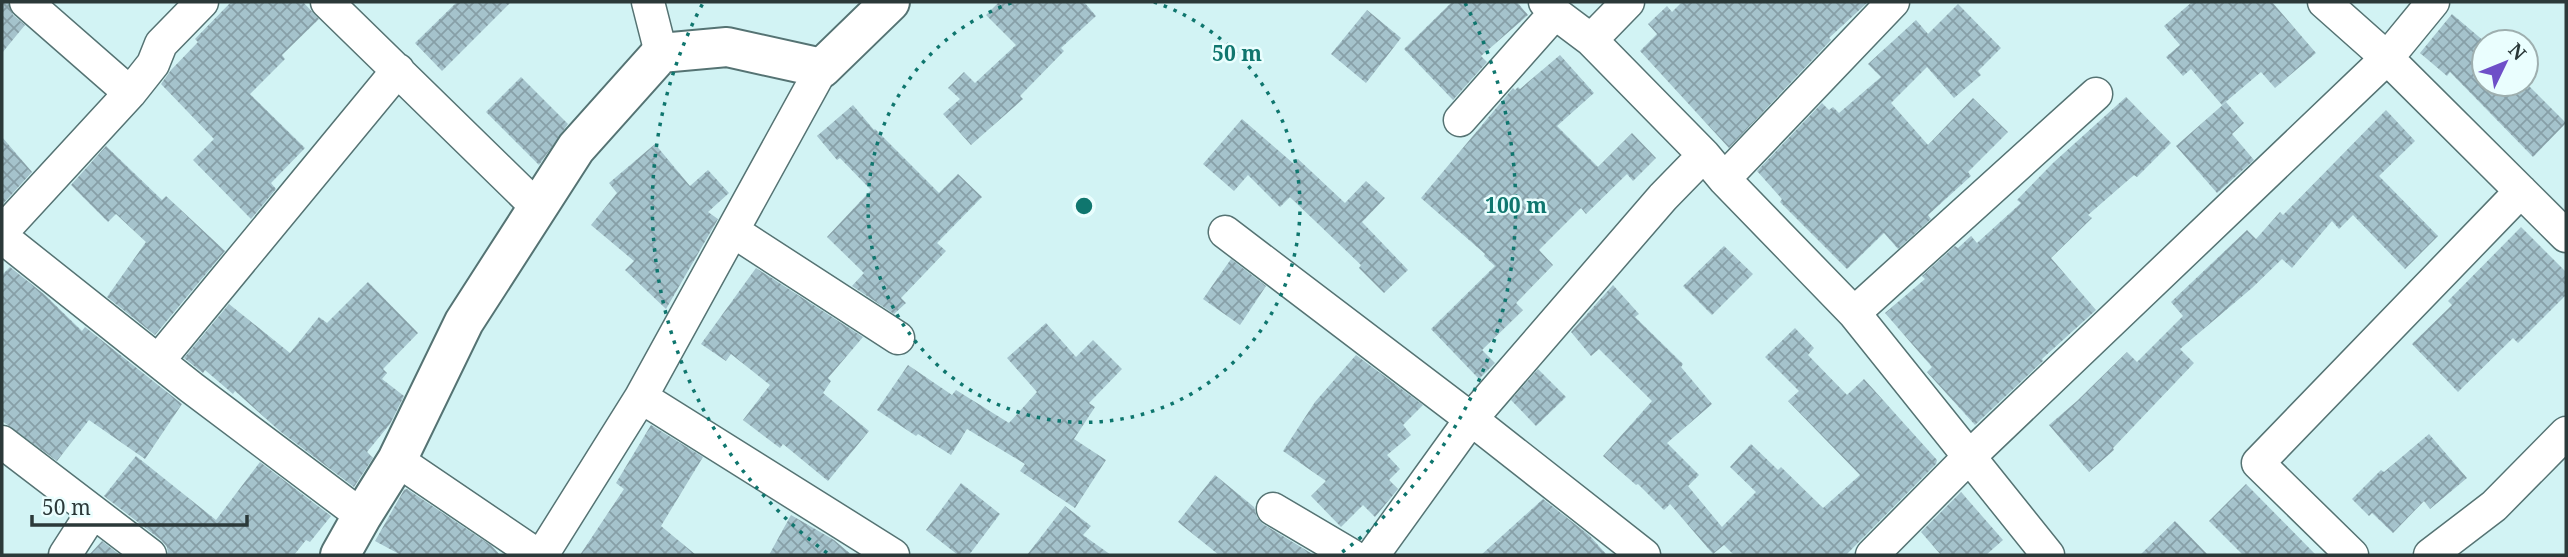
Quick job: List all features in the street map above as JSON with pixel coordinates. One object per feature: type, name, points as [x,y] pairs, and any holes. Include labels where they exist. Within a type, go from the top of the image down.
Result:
[{"type":"street","points":[[26,2],[130,93]]},
{"type":"street","points":[[202,2],[161,44],[153,64],[130,93],[2,234],[158,360],[362,516]]},
{"type":"street","points":[[327,2],[538,208]]},
{"type":"street","points":[[648,2],[662,53]]},
{"type":"street","points":[[397,460],[539,555],[641,397],[822,68],[890,2]]},
{"type":"street","points":[[1591,40],[1628,2]]},
{"type":"street","points":[[1724,179],[1893,2]]},
{"type":"street","points":[[2324,2],[2387,58],[2566,236]]},
{"type":"street","points":[[1872,555],[1969,457],[2387,58],[2433,2]]},
{"type":"street","points":[[1460,120],[1550,7],[1591,40],[1854,313],[2048,555]]},
{"type":"street","points":[[340,555],[397,460],[464,322],[576,148],[662,53],[727,47],[822,68]]},
{"type":"street","points":[[158,360],[398,70]]},
{"type":"street","points":[[1854,313],[2096,94]]},
{"type":"street","points":[[1373,555],[1471,419],[1663,197],[1704,155]]},
{"type":"street","points":[[2352,555],[2258,463],[2521,191]]},
{"type":"street","points":[[733,231],[898,338]]},
{"type":"street","points":[[1225,232],[1644,555]]},
{"type":"street","points":[[641,397],[893,555]]},
{"type":"street","points":[[2430,555],[2494,506],[2566,433]]},
{"type":"street","points":[[6,455],[150,555]]},
{"type":"street","points":[[1273,509],[1351,555]]},
{"type":"street","points":[[65,555],[92,513]]},
{"type":"building","points":[[2,2],[8,2],[13,15],[25,25],[2,53]]},
{"type":"building","points":[[231,2],[303,2],[319,19],[282,55],[285,59],[250,94],[305,148],[271,183],[276,189],[251,219],[193,160],[214,139],[161,84],[198,42],[195,39]]},
{"type":"building","points":[[457,2],[511,2],[442,71],[415,43]]},
{"type":"building","points":[[999,2],[1084,2],[1096,16],[1061,48],[1064,51],[1020,96],[1023,99],[971,145],[943,114],[960,99],[948,88],[964,72],[975,83],[1016,45],[986,15]]},
{"type":"building","points":[[1452,2],[1517,2],[1528,15],[1481,56],[1487,62],[1453,100],[1404,49]]},
{"type":"building","points":[[1682,2],[1868,2],[1829,38],[1831,40],[1729,148],[1640,51],[1657,34],[1648,24],[1667,6],[1672,12]]},
{"type":"building","points":[[2192,2],[2272,2],[2316,53],[2275,88],[2261,72],[2222,105],[2191,69],[2183,76],[2166,57],[2180,45],[2164,26]]},
{"type":"building","points":[[1958,4],[2001,48],[1978,71],[1981,75],[1954,98],[1927,67],[1891,103],[1928,145],[1973,98],[2008,132],[1968,172],[1971,176],[1928,215],[1931,219],[1898,249],[1884,233],[1847,269],[1780,202],[1782,199],[1757,171],[1822,103],[1829,110],[1833,107],[1839,113],[1881,77],[1868,64],[1916,20],[1928,34]]},
{"type":"building","points":[[1367,10],[1401,38],[1366,83],[1331,54]]},
{"type":"building","points":[[2452,14],[2470,29],[2470,92],[2450,72],[2447,76],[2420,53]]},
{"type":"building","points":[[1560,55],[1594,93],[1557,126],[1598,167],[1632,133],[1656,158],[1633,181],[1627,174],[1586,214],[1581,208],[1539,250],[1553,265],[1516,303],[1523,310],[1482,350],[1495,363],[1479,379],[1431,329],[1495,266],[1421,198],[1513,88],[1520,89]]},
{"type":"building","points":[[521,77],[568,124],[539,165],[486,112]]},
{"type":"building","points":[[2126,97],[2171,143],[2137,177],[2134,175],[2088,215],[2092,218],[2051,258],[2096,310],[1975,425],[1927,372],[1932,367],[1885,313],[1925,279],[1922,276],[1955,246],[1958,248],[1971,236],[1977,243],[2021,203],[2017,200],[2053,163]]},
{"type":"building","points":[[2540,97],[2566,123],[2533,157],[2475,98]]},
{"type":"building","points":[[2226,102],[2244,123],[2232,134],[2254,160],[2217,193],[2176,146]]},
{"type":"building","points":[[853,105],[874,130],[939,193],[958,174],[982,197],[937,243],[946,251],[901,298],[906,303],[894,314],[852,286],[864,273],[827,237],[871,190],[840,158],[837,160],[817,136]]},
{"type":"building","points":[[2386,110],[2415,141],[2379,176],[2438,236],[2405,269],[2353,215],[2339,229],[2332,221],[2292,268],[2282,259],[2180,349],[2194,363],[2114,450],[2089,472],[2049,425],[2127,352],[2137,362],[2183,316],[2171,302],[2247,230],[2256,239],[2280,212],[2283,215]]},
{"type":"building","points":[[1242,119],[1294,164],[1298,159],[1345,203],[1366,181],[1385,198],[1362,222],[1408,270],[1384,293],[1359,268],[1361,265],[1290,197],[1280,207],[1248,175],[1234,191],[1203,164]]},
{"type":"building","points":[[2,137],[32,172],[2,205]]},
{"type":"building","points":[[655,144],[690,186],[708,170],[729,193],[708,212],[718,219],[666,309],[625,270],[634,261],[591,225],[617,193],[609,183]]},
{"type":"building","points":[[106,146],[162,200],[166,196],[225,251],[155,335],[107,297],[146,242],[116,214],[108,222],[71,185]]},
{"type":"building","points":[[2521,227],[2566,272],[2566,295],[2518,343],[2513,338],[2458,392],[2412,344],[2452,305],[2448,301]]},
{"type":"building","points":[[1724,246],[1753,274],[1712,315],[1683,286]]},
{"type":"building","points":[[1231,259],[1266,286],[1240,325],[1203,299]]},
{"type":"building","points":[[10,267],[45,295],[82,331],[85,327],[182,404],[145,459],[89,420],[57,461],[2,421],[2,275]]},
{"type":"building","points":[[756,268],[863,337],[828,378],[831,381],[823,393],[869,431],[828,481],[783,444],[780,448],[743,420],[770,385],[731,354],[726,361],[701,344]]},
{"type":"building","points":[[368,282],[418,333],[383,369],[387,373],[382,379],[404,396],[390,424],[367,452],[373,458],[354,487],[281,432],[235,391],[233,394],[205,370],[203,373],[184,358],[229,304],[290,353],[319,317],[327,323]]},
{"type":"building","points":[[1613,285],[1639,314],[1635,317],[1683,364],[1681,367],[1712,404],[1667,443],[1699,475],[1688,486],[1722,527],[1756,492],[1730,467],[1751,444],[1778,470],[1781,467],[1823,508],[1860,475],[1788,401],[1799,391],[1765,357],[1795,328],[1814,348],[1808,355],[1847,395],[1864,379],[1937,460],[1936,464],[1846,555],[1734,555],[1724,545],[1713,554],[1670,504],[1664,510],[1638,484],[1603,456],[1652,401],[1599,349],[1591,356],[1571,332]]},
{"type":"building","points":[[1046,323],[1076,357],[1093,340],[1122,369],[1089,403],[1095,407],[1074,439],[1106,460],[1075,508],[1020,471],[1025,464],[967,429],[951,455],[877,410],[908,365],[952,395],[956,390],[1009,423],[1037,392],[1007,358]]},
{"type":"building","points":[[1356,355],[1423,405],[1403,425],[1411,435],[1387,455],[1400,469],[1389,480],[1398,489],[1375,517],[1363,505],[1341,527],[1311,496],[1326,481],[1283,451],[1315,402]]},
{"type":"building","points":[[1538,369],[1566,397],[1536,426],[1511,400]]},
{"type":"building","points":[[651,425],[703,457],[661,526],[696,555],[580,555],[624,489],[616,483]]},
{"type":"building","points":[[2429,434],[2467,478],[2430,509],[2424,501],[2393,533],[2372,513],[2369,516],[2352,499],[2381,470],[2384,472]]},
{"type":"building","points":[[136,456],[216,520],[260,462],[331,516],[310,542],[306,540],[294,555],[168,555],[167,547],[161,540],[104,496]]},
{"type":"building","points":[[1215,475],[1254,507],[1263,524],[1314,555],[1219,555],[1178,522]]},
{"type":"building","points":[[961,483],[1000,514],[969,555],[958,555],[926,530]]},
{"type":"building","points":[[2246,484],[2316,555],[2243,555],[2209,521]]},
{"type":"building","points":[[407,489],[492,546],[500,555],[401,555],[375,541]]},
{"type":"building","points":[[1961,492],[2003,540],[1986,555],[1941,555],[1921,532]]},
{"type":"building","points":[[1543,499],[1589,535],[1607,555],[1481,555]]},
{"type":"building","points":[[1065,506],[1091,526],[1083,535],[1111,555],[1027,555]]},
{"type":"building","points":[[791,515],[834,540],[852,555],[769,555]]},
{"type":"building","points":[[2175,521],[2208,555],[2140,555]]},
{"type":"building","points":[[102,541],[120,555],[89,555]]}]
